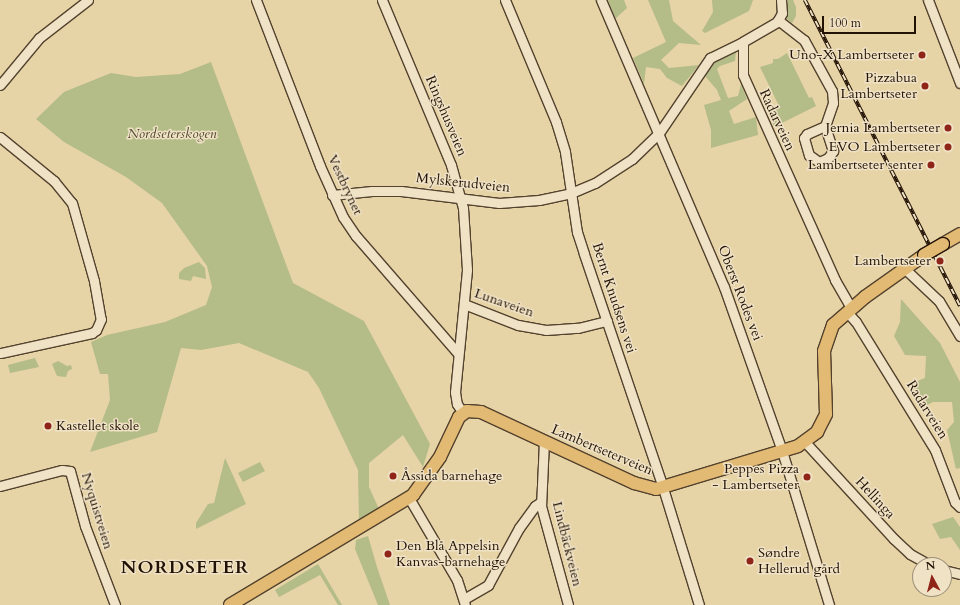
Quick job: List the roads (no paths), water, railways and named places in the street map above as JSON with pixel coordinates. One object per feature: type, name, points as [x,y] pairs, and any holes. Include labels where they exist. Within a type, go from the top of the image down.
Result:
[{"type":"main road","name":"Lambertseterveien","points":[[463,413],[481,412],[639,485],[663,488],[782,451],[805,442],[817,432],[824,418],[827,404],[824,352],[826,340],[833,325],[849,310],[904,268],[960,234]]},
{"type":"main road","points":[[230,605],[409,498],[432,470],[463,413]]},
{"type":"street","name":"Vestbrynet","points":[[256,0],[332,195],[356,236],[457,352]]},
{"type":"street","name":"Ringshusveien","points":[[382,0],[451,165],[462,199],[468,255],[464,304],[457,352],[455,392],[457,404],[463,413]]},
{"type":"street","name":"Bernt Knudsens vei","points":[[505,0],[552,108],[565,152],[579,239],[663,488],[699,605]]},
{"type":"street","name":"Oberst Rodes vei","points":[[601,0],[715,264],[782,451],[829,605]]},
{"type":"street","points":[[743,42],[778,20],[782,13],[781,0]]},
{"type":"street","points":[[928,0],[960,83]]},
{"type":"street","points":[[0,85],[39,38],[80,2]]},
{"type":"street","points":[[778,20],[804,40],[832,91],[833,103],[825,126]]},
{"type":"street","name":"Mylskerudveien","points":[[332,195],[372,191],[401,191],[462,199],[514,202],[571,193],[618,169],[658,133],[710,58],[743,42]]},
{"type":"street","name":"Radarveien","points":[[743,42],[741,65],[749,92],[835,280],[849,310],[935,450],[955,502],[960,507]]},
{"type":"street","points":[[0,137],[54,181],[72,203],[94,281],[101,319],[96,330],[92,333],[0,353]]},
{"type":"street","points":[[904,268],[939,301],[960,336]]},
{"type":"street","name":"Lunaveien","points":[[464,304],[518,325],[546,330],[578,328],[607,321]]},
{"type":"street","name":"Lindbäckveien","points":[[544,441],[541,502],[545,524],[568,605]]},
{"type":"street","name":"Hellinga","points":[[805,442],[894,539],[910,554],[915,557]]},
{"type":"street","name":"Nyquistveien","points":[[0,486],[62,470],[70,471],[85,526],[115,605]]},
{"type":"street","points":[[409,498],[457,580],[465,602],[488,585],[523,522],[534,506],[541,502]]},
{"type":"railway","points":[[805,0],[960,306]]},
{"type":"place","name":"Uno-X Lambertseter","points":[[922,55]]},
{"type":"place","name":"Pizzabua Lambertseter","points":[[925,86]]},
{"type":"place","name":"Jernia Lambertseter","points":[[948,128]]},
{"type":"place","name":"EVO Lambertseter","points":[[948,147]]},
{"type":"place","name":"Lambertseter senter","points":[[931,165]]},
{"type":"place","name":"Lambertseter","points":[[940,261]]},
{"type":"place","name":"Kastellet skole","points":[[48,426]]},
{"type":"place","name":"Åssida barnehage","points":[[393,476]]},
{"type":"place","name":"Peppes Pizza - Lambertseter","points":[[807,477]]},
{"type":"place","name":"Den Blå Appelsin Kanvas-barnehage","points":[[388,554]]},
{"type":"place","name":"Søndre Hellerud gård","points":[[750,561]]},
{"type":"district","name":"NORDSETER","points":[[185,568]]},
{"type":"park label","name":"Nordseterskogen","points":[[172,134]]}]
